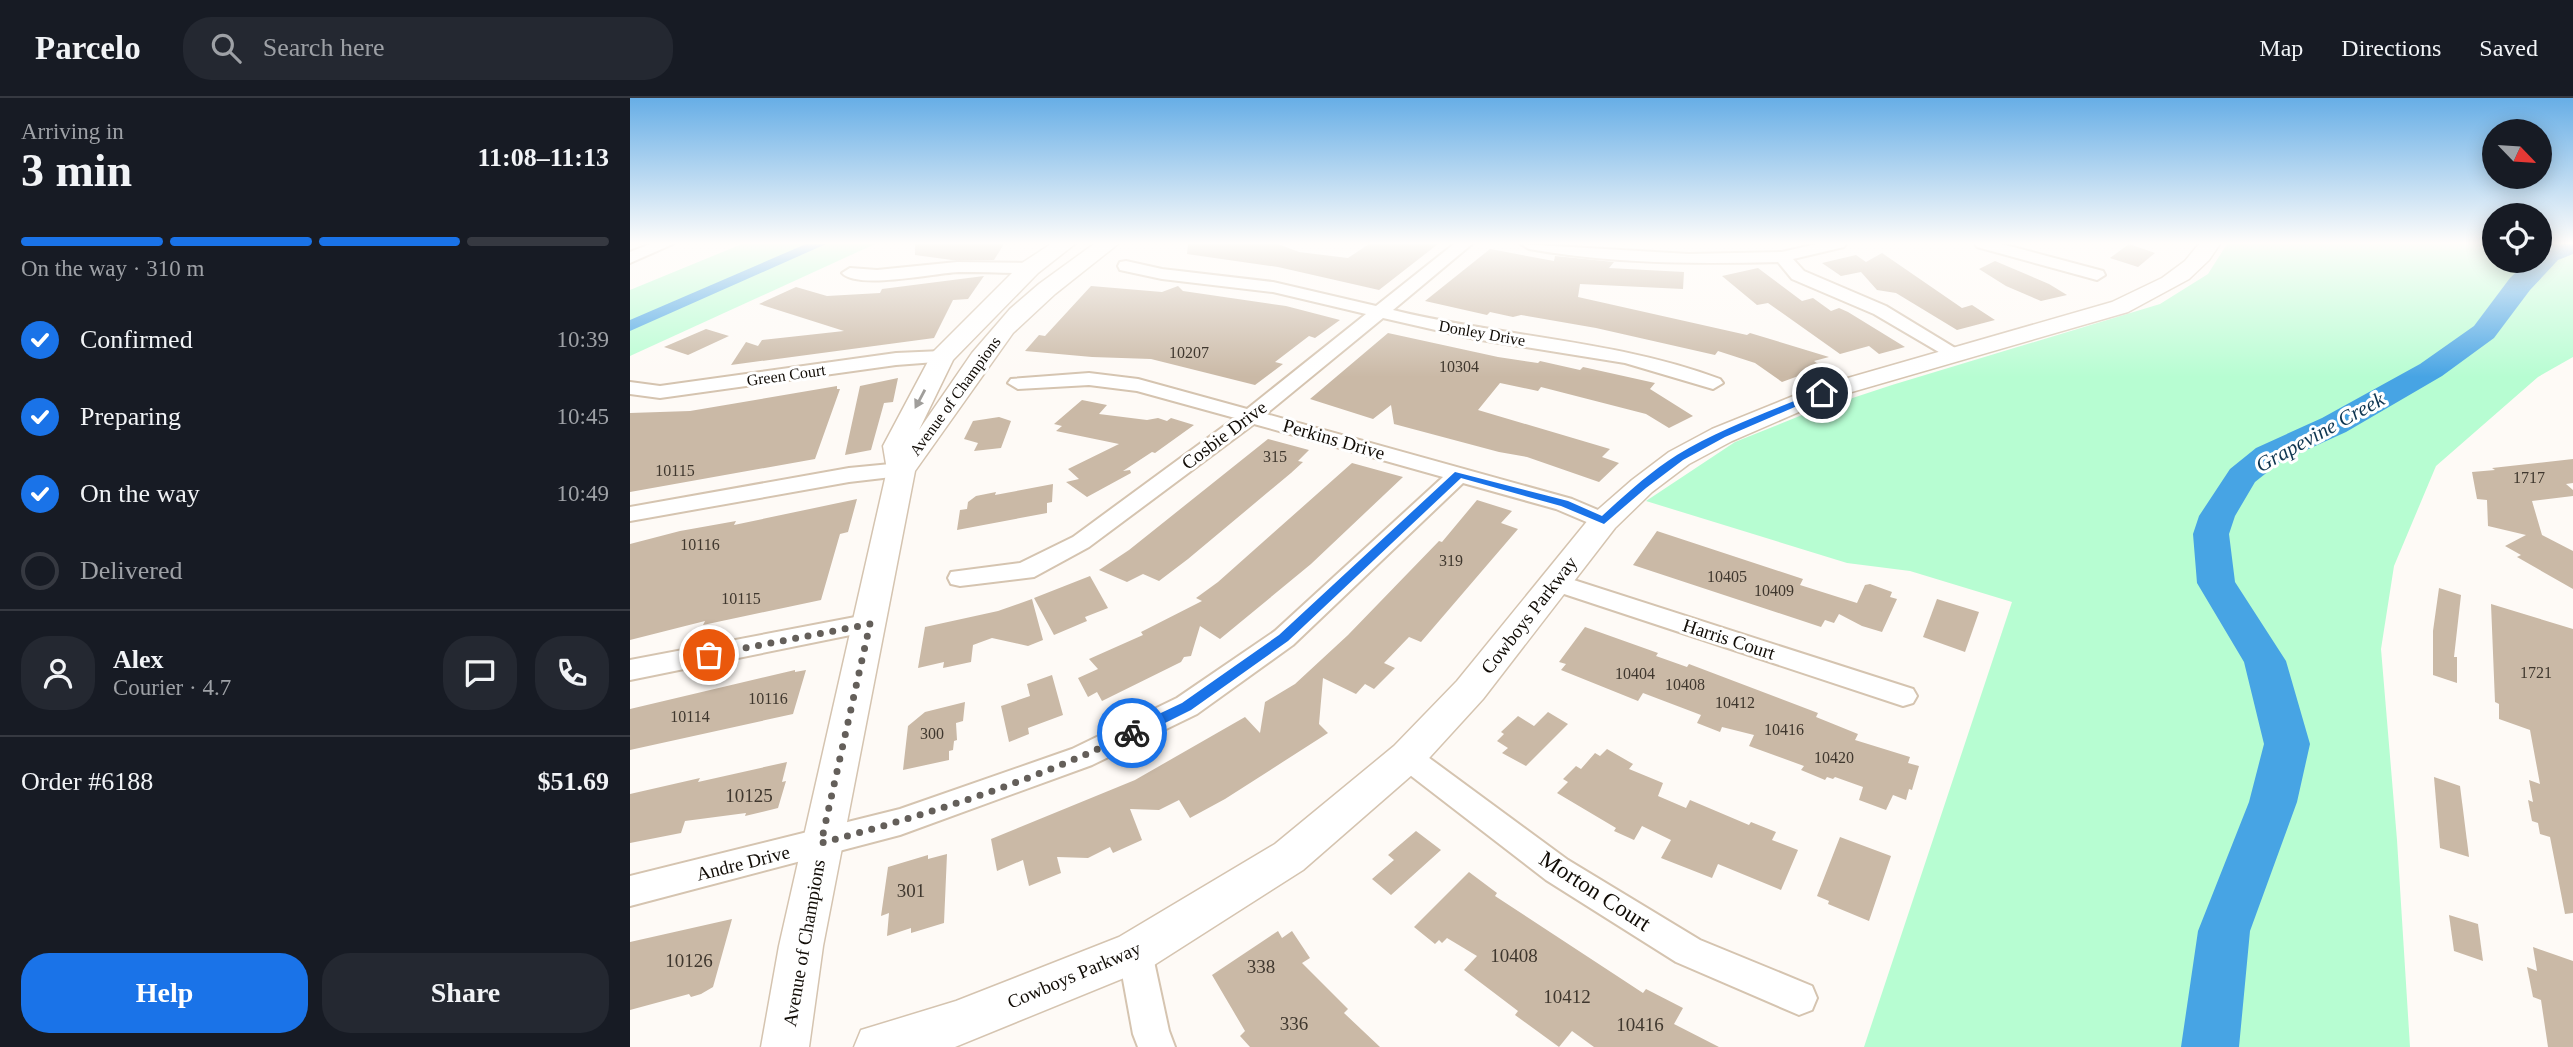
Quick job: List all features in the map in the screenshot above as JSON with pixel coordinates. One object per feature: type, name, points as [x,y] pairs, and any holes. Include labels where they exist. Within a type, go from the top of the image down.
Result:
[{"type":"street","name":"Avenue of Champions","points":[[785,1047],[821,843],[901,470],[897,446],[942,357],[1010,288]]},
{"type":"street","name":"Avenue of Champions","points":[[901,470],[928,439],[975,365],[995,339],[1050,288]]},
{"type":"street","name":"Donley Drive","points":[[1279,288],[1472,333],[1627,356],[1684,371],[1713,383]]},
{"type":"street","name":"Cosbie Drive","points":[[960,578],[1026,571],[1081,542],[1251,416],[1409,288]]},
{"type":"street","points":[[1829,288],[1880,310],[1956,354]]},
{"type":"street","name":"Cowboys Parkway","points":[[878,1047],[956,1024],[1135,952],[1289,857],[1407,757],[1470,690],[1604,521],[1642,485],[1679,458],[1722,435],[1822,393],[2076,321],[2143,297],[2159,288]]},
{"type":"street","name":"Green Court","points":[[630,388],[660,393],[897,359],[942,357]]},
{"type":"street","name":"Perkins Drive","points":[[1018,383],[1089,379],[1138,385],[1564,504],[1604,521]]},
{"type":"street","points":[[630,514],[849,475],[901,470]]},
{"type":"street","name":"Andre Drive","points":[[630,891],[900,822],[1082,757],[1187,706],[1284,638],[1459,474]]},
{"type":"street","name":"Harris Court","points":[[1555,582],[1903,696]]},
{"type":"street","points":[[630,670],[870,624]]},
{"type":"street","name":"Morton Court","points":[[1407,757],[1557,870],[1688,951],[1799,998]]},
{"type":"street","points":[[1135,952],[1151,1034],[1157,1047]]},
{"type":"green space","points":[[634,288],[778,288],[630,356],[630,290]]},
{"type":"green space","points":[[2185,288],[2573,288],[2573,357],[2538,377],[2436,466],[2394,566],[2381,649],[2410,1047],[1864,1047],[2012,602],[1910,571],[1847,563],[1646,501],[1735,442],[1807,413],[2160,304]]},
{"type":"building","points":[[793,288],[827,296],[880,293],[882,289],[975,288],[968,299],[953,300],[934,338],[731,365],[746,342],[758,346],[762,340],[844,331],[759,304]]},
{"type":"building","points":[[1089,288],[1162,292],[1180,288],[1183,291],[1286,306],[1340,320],[1315,338],[1309,336],[1275,362],[1283,364],[1255,385],[1151,359],[1025,351],[1039,335],[1045,336]]},
{"type":"building","points":[[1441,288],[1579,288],[1578,297],[1747,335],[1750,333],[1829,357],[1814,361],[1823,367],[1782,382],[1755,363],[1718,351],[1715,355],[1596,328],[1521,315],[1513,317],[1490,312],[1487,315],[1425,301]]},
{"type":"building","points":[[1737,288],[1785,288],[1802,301],[1813,298],[1831,311],[1839,308],[1848,312],[1905,347],[1879,354],[1869,346],[1840,354],[1768,303],[1757,305]]},
{"type":"building","points":[[1875,288],[1933,288],[1962,308],[1972,305],[1995,320],[1957,330],[1896,293]]},
{"type":"building","points":[[2011,288],[2056,288],[2067,295],[2041,301]]},
{"type":"building","points":[[706,329],[729,336],[688,355],[664,347]]},
{"type":"building","points":[[1388,333],[1498,357],[1538,363],[1540,361],[1580,370],[1583,367],[1655,383],[1650,389],[1693,416],[1669,428],[1646,414],[1541,387],[1538,391],[1500,383],[1478,410],[1610,449],[1602,457],[1619,463],[1599,482],[1527,457],[1394,424],[1391,405],[1373,419],[1310,399]]},
{"type":"building","points":[[898,378],[893,402],[884,403],[871,450],[845,455],[860,386]]},
{"type":"building","points":[[837,386],[837,389],[840,389],[815,459],[630,492],[630,413],[690,411]]},
{"type":"building","points":[[1082,400],[1107,405],[1099,414],[1147,420],[1158,418],[1167,421],[1171,418],[1194,425],[1155,453],[1152,452],[1123,471],[1130,470],[1131,473],[1087,497],[1066,482],[1079,479],[1068,469],[1119,444],[1056,431],[1062,426],[1054,424]]},
{"type":"building","points":[[999,417],[1011,421],[1001,448],[974,451],[978,443],[964,439],[973,421]]},
{"type":"building","points":[[1268,439],[1309,450],[1298,461],[1303,462],[1291,473],[1188,559],[1159,581],[1143,574],[1127,582],[1099,570],[1129,550]]},
{"type":"building","points":[[2573,459],[2573,483],[2566,484],[2573,490],[2573,496],[2532,501],[2542,535],[2573,551],[2573,589],[2517,557],[2521,555],[2505,546],[2526,535],[2488,526],[2487,500],[2477,499],[2472,472]]},
{"type":"building","points":[[1352,463],[1403,477],[1311,564],[1220,639],[1200,626],[1191,656],[1184,657],[1181,662],[1102,701],[1097,692],[1088,697],[1078,678],[1098,669],[1089,659],[1143,635],[1141,632],[1202,601],[1196,598],[1218,582]]},
{"type":"building","points":[[1053,484],[1052,502],[1047,503],[1047,513],[957,530],[960,510],[967,509],[968,502],[976,496]]},
{"type":"building","points":[[857,499],[848,532],[840,534],[821,600],[703,625],[705,621],[630,640],[630,544],[680,531],[736,521],[734,525]]},
{"type":"building","points":[[1477,500],[1512,511],[1501,523],[1518,529],[1421,642],[1409,637],[1384,663],[1395,668],[1374,689],[1365,684],[1356,694],[1323,678],[1319,724],[1328,733],[1225,799],[1190,818],[1179,800],[1159,810],[1130,809],[1142,840],[1113,853],[1110,847],[1088,858],[1057,857],[1061,873],[1029,886],[1023,860],[997,871],[991,839],[1135,780],[1245,717],[1260,733],[1265,702],[1295,684],[1348,635],[1439,541],[1442,542]]},
{"type":"building","points":[[1657,531],[1803,579],[1800,585],[1857,603],[1865,585],[1870,584],[1892,592],[1890,597],[1897,599],[1882,632],[1862,626],[1839,614],[1834,623],[1825,620],[1821,627],[1633,565]]},
{"type":"building","points":[[1090,576],[1108,608],[1085,617],[1087,621],[1054,635],[1034,598]]},
{"type":"building","points":[[2439,588],[2461,595],[2454,657],[2457,657],[2457,683],[2433,675],[2433,631]]},
{"type":"building","points":[[1032,599],[1043,640],[1028,646],[992,638],[973,645],[971,662],[943,668],[944,662],[918,668],[925,627],[998,611]]},
{"type":"building","points":[[1937,599],[1979,612],[1965,652],[1923,637]]},
{"type":"building","points":[[2491,604],[2573,629],[2573,913],[2565,914],[2550,837],[2540,834],[2538,823],[2532,821],[2528,800],[2533,802],[2529,780],[2540,784],[2530,730],[2499,719],[2499,704],[2495,702]]},
{"type":"building","points":[[1585,627],[1658,653],[1656,656],[1687,667],[1689,664],[1818,713],[1816,717],[1858,734],[1855,740],[1910,757],[1908,763],[1919,766],[1912,790],[1909,789],[1906,800],[1893,795],[1886,810],[1859,800],[1863,787],[1835,777],[1827,777],[1825,780],[1801,770],[1804,766],[1749,746],[1754,735],[1722,727],[1720,732],[1697,723],[1701,715],[1643,693],[1638,701],[1561,670],[1566,664],[1559,662]]},
{"type":"building","points":[[795,670],[806,670],[793,714],[630,750],[630,709]]},
{"type":"building","points":[[1052,675],[1063,715],[1028,728],[1029,734],[1009,742],[1001,706],[1030,696],[1027,684]]},
{"type":"building","points":[[965,702],[963,721],[956,723],[957,740],[954,741],[953,750],[949,751],[949,760],[903,770],[908,726],[925,712]]},
{"type":"building","points":[[1548,712],[1568,724],[1526,766],[1502,753],[1508,748],[1497,741],[1504,734],[1501,732],[1518,716],[1534,726]]},
{"type":"building","points":[[1607,749],[1633,764],[1629,769],[1663,783],[1658,796],[1686,808],[1690,800],[1749,825],[1751,822],[1776,832],[1772,840],[1798,850],[1781,890],[1718,864],[1712,878],[1661,858],[1671,840],[1642,826],[1634,840],[1614,831],[1616,828],[1557,793],[1568,782],[1563,779],[1576,766],[1581,769],[1595,753],[1600,756]]},
{"type":"building","points":[[787,762],[782,782],[786,781],[778,808],[745,816],[746,813],[685,821],[681,833],[630,843],[630,794]]},
{"type":"building","points":[[2434,777],[2460,786],[2469,857],[2440,848]]},
{"type":"building","points":[[1416,831],[1441,850],[1391,895],[1372,879],[1394,860],[1388,855]]},
{"type":"building","points":[[1840,837],[1891,856],[1869,921],[1828,904],[1829,901],[1817,896]]},
{"type":"building","points":[[947,854],[944,923],[911,933],[911,928],[887,936],[889,913],[881,916],[888,867],[928,855],[928,859]]},
{"type":"building","points":[[1469,872],[1497,893],[1495,896],[1643,993],[1646,989],[1683,1008],[1674,1024],[1719,1047],[1594,1047],[1572,1031],[1559,1047],[1515,1015],[1518,1011],[1464,970],[1477,956],[1447,938],[1442,943],[1439,940],[1435,944],[1414,927]]},
{"type":"building","points":[[2449,915],[2478,924],[2483,961],[2454,951]]},
{"type":"building","points":[[732,919],[713,987],[691,997],[689,994],[630,1010],[630,942]]},
{"type":"building","points":[[1278,931],[1282,938],[1292,931],[1310,958],[1302,963],[1348,1009],[1344,1013],[1380,1047],[1250,1047],[1240,1036],[1245,1031],[1212,975]]},
{"type":"building","points":[[2533,947],[2573,961],[2573,1047],[2548,1047],[2541,1000],[2533,997],[2527,967],[2537,971]]},
{"type":"waterway","points":[[630,326],[717,288]]},
{"type":"waterway","name":"Grapevine Creek","points":[[2210,1047],[2224,931],[2273,802],[2287,744],[2265,661],[2216,583],[2211,534],[2217,516],[2242,476],[2268,455],[2334,425],[2431,370],[2484,332],[2517,288]]},
{"type":"way so far","points":[[709,655],[870,624],[821,843],[900,822],[1082,757],[1132,733]]},
{"type":"route","points":[[1132,733],[1187,706],[1284,638],[1459,474],[1564,504],[1604,521],[1642,485],[1679,458],[1722,435],[1822,393]]}]
